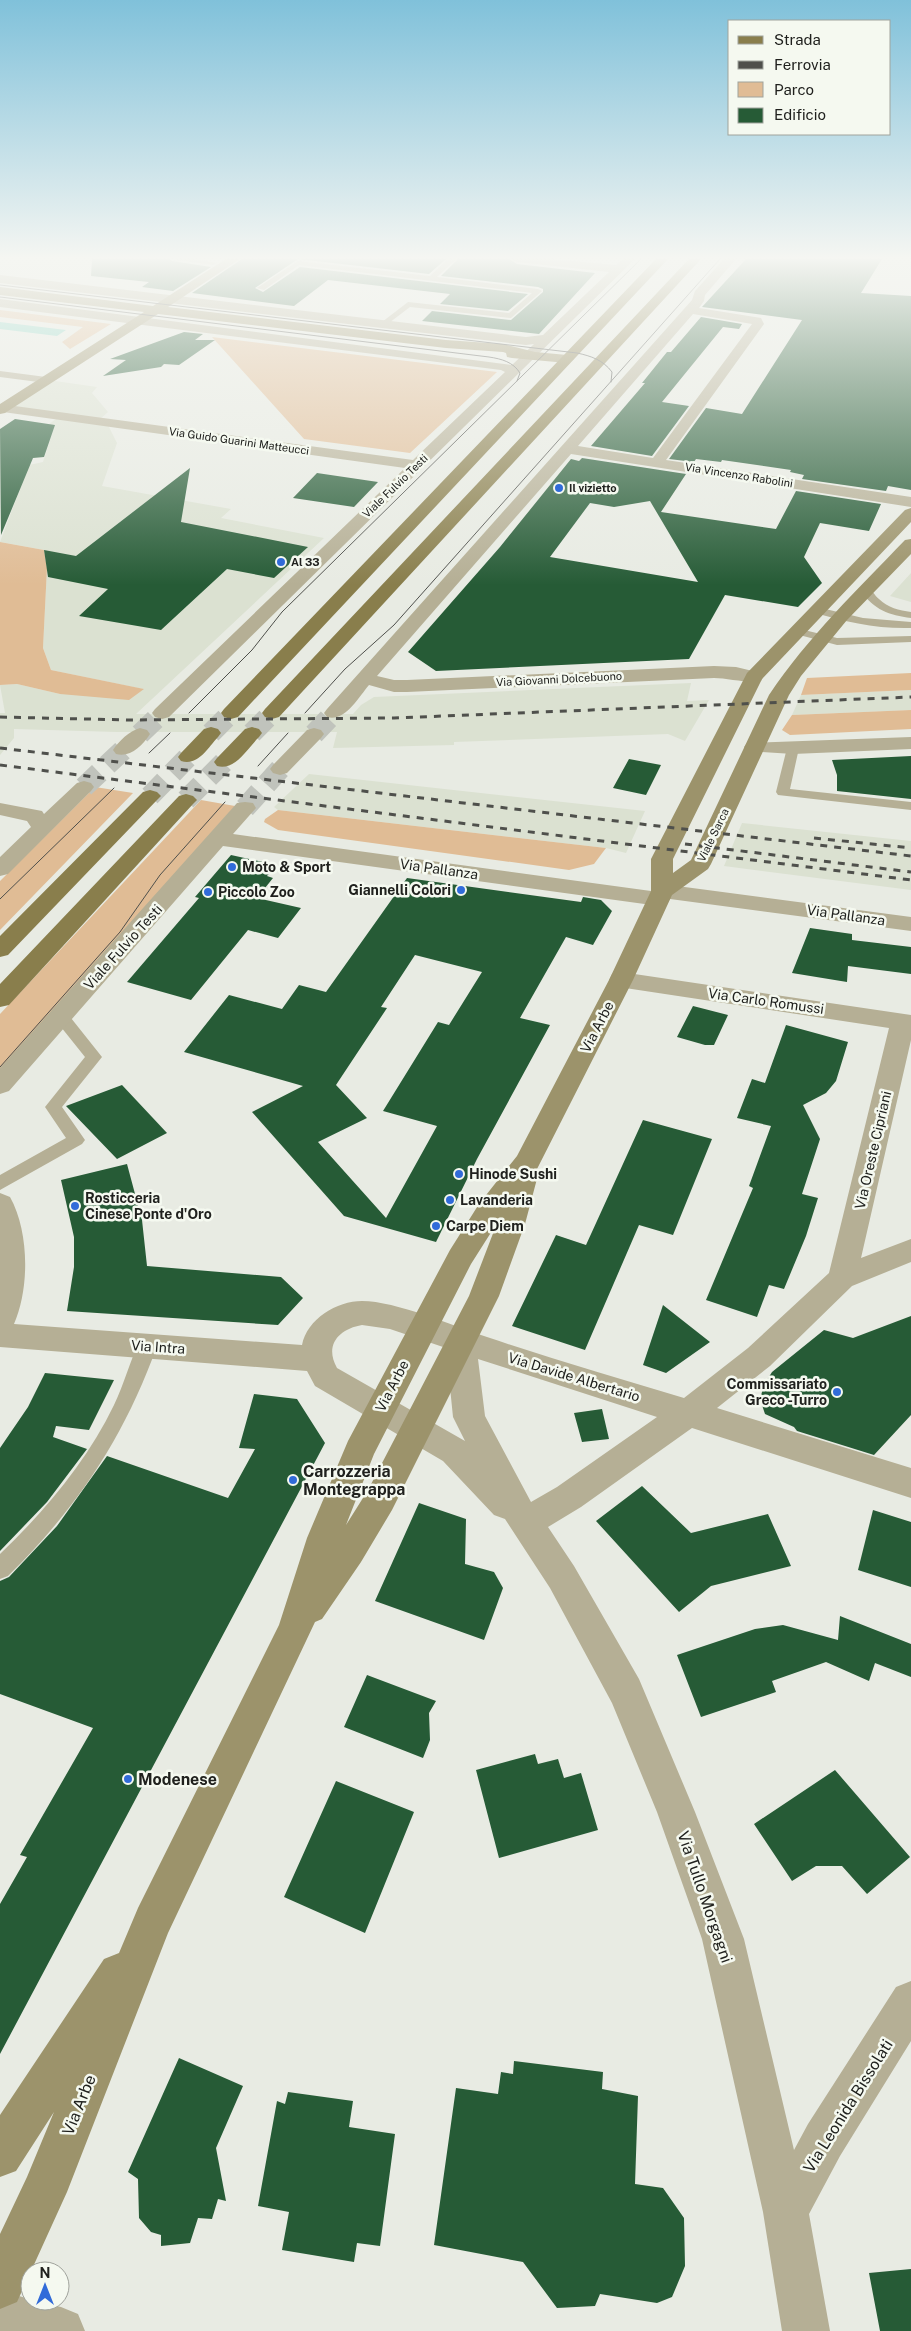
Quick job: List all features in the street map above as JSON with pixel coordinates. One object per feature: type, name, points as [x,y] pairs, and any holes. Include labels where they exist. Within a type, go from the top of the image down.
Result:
[{"type":"main road","points":[[231,713],[559,368]]},
{"type":"main road","points":[[272,713],[594,368]]},
{"type":"main road","points":[[188,757],[211,733]]},
{"type":"main road","points":[[224,762],[252,733]]},
{"type":"main road","points":[[0,950],[150,796]]},
{"type":"main road","points":[[0,999],[186,800]]},
{"type":"street","points":[[2,409],[65,368]]},
{"type":"street","points":[[508,368],[512,373]]},
{"type":"street","name":"Viale Fulvio Testi","points":[[162,712],[517,368]]},
{"type":"street","points":[[334,713],[638,368]]},
{"type":"street","points":[[657,462],[726,368]]},
{"type":"street","name":"Via Guido Guarini Matteucci","points":[[2,409],[416,465]]},
{"type":"street","name":"Via Vincenzo Rabolini","points":[[567,449],[911,502]]},
{"type":"street","points":[[660,895],[662,859],[754,677],[911,513]]},
{"type":"street","name":"Viale Sarca","points":[[660,895],[700,864],[778,695],[793,672],[821,638],[911,544]]},
{"type":"street","name":"Via Giovanni Dolcebuono","points":[[364,678],[394,686],[407,686],[714,672],[736,673],[754,677]]},
{"type":"street","points":[[123,750],[140,734]]},
{"type":"street","points":[[280,769],[314,734]]},
{"type":"street","points":[[754,747],[793,748],[911,743]]},
{"type":"street","points":[[0,869],[84,787]]},
{"type":"street","name":"Viale Fulvio Testi","points":[[0,1086],[245,808]]},
{"type":"street","points":[[0,809],[34,816],[42,827]]},
{"type":"street","name":"Via Pallanza","points":[[219,839],[660,895],[911,924]]},
{"type":"street","name":"Via Arbe","points":[[0,2285],[44,2192],[152,1922],[295,1629],[324,1538],[359,1451],[460,1258],[489,1212],[528,1162],[622,980],[660,895]]},
{"type":"street","name":"Via Carlo Romussi","points":[[622,980],[908,1022]]},
{"type":"street","name":"Via Oreste Cipriani","points":[[842,1278],[900,1033],[908,1022]]},
{"type":"street","name":"Via Arbe","points":[[295,1629],[349,1551],[418,1428],[484,1296],[511,1224],[528,1162]]},
{"type":"street","points":[[0,1204],[6,1225],[10,1259],[6,1296],[0,1320]]},
{"type":"street","points":[[525,1523],[569,1497],[688,1413],[759,1357],[842,1278],[911,1250]]},
{"type":"street","name":"Via Davide Albertario","points":[[316,1359],[318,1342],[329,1326],[346,1316],[362,1313],[391,1317],[461,1342],[911,1483]]},
{"type":"street","name":"Via Intra","points":[[0,1335],[316,1359]]},
{"type":"street","name":"Via Tullo Morgagni","points":[[461,1342],[469,1417],[525,1523],[562,1577],[626,1692],[676,1812],[723,1940],[786,2212],[806,2331]]},
{"type":"street","name":"Via Tullo Morgagni","points":[[316,1359],[326,1377],[418,1428],[454,1451],[525,1523]]},
{"type":"street","name":"Via Arbe","points":[[0,2155],[152,1922]]},
{"type":"street","name":"Via Leonida Bissolati","points":[[786,2212],[824,2140],[911,2002]]},
{"type":"street","points":[[0,2315],[61,2331]]},
{"type":"lane","points":[[0,374],[46,380]]},
{"type":"lane","points":[[867,591],[874,603],[896,613],[911,615]]},
{"type":"lane","points":[[817,610],[842,617],[891,626],[911,625]]},
{"type":"lane","points":[[796,631],[837,642],[911,639]]},
{"type":"lane","points":[[793,748],[783,792],[911,806]]},
{"type":"lane","points":[[0,1182],[76,1140],[53,1107],[94,1057],[61,1017]]},
{"type":"lane","points":[[0,1569],[38,1532],[70,1494],[97,1456],[119,1419],[135,1382],[147,1346]]},
{"type":"shaded area","points":[[48,380],[97,387],[92,393],[108,412],[99,420],[5,407]]},
{"type":"shaded area","points":[[60,416],[107,423],[117,443],[102,486],[231,509],[221,518],[324,538],[136,714],[353,714],[361,705],[374,697],[691,683],[687,701],[709,700],[685,741],[668,734],[454,742],[454,745],[333,748],[337,732],[117,732],[14,729],[14,738],[0,755],[0,713],[5,713],[0,685],[17,684],[60,694],[143,689],[51,670],[43,648],[47,568],[44,550],[0,542],[29,465],[43,462],[54,428],[49,424]]},
{"type":"shaded area","points":[[911,573],[911,602],[890,596]]},
{"type":"shaded area","points":[[911,690],[911,710],[792,715],[801,695]]},
{"type":"shaded area","points":[[309,774],[645,811],[626,853],[606,848],[278,810],[274,807]]},
{"type":"shaded area","points":[[742,823],[911,841],[911,890],[724,866]]},
{"type":"green space","points":[[240,368],[463,368],[497,372],[410,453],[304,439]]},
{"type":"green space","points":[[0,542],[44,550],[47,568],[43,648],[51,670],[144,689],[129,700],[60,694],[17,684],[0,685]]},
{"type":"green space","points":[[911,673],[911,690],[801,695],[807,678]]},
{"type":"green space","points":[[911,710],[911,729],[790,735],[782,730],[792,715]]},
{"type":"green space","points":[[95,787],[133,793],[0,930],[0,881]]},
{"type":"green space","points":[[201,800],[235,806],[0,1074],[0,1014]]},
{"type":"green space","points":[[278,810],[606,848],[594,864],[569,870],[278,830],[264,822],[265,819]]},
{"type":"building","points":[[115,368],[156,368],[103,376]]},
{"type":"building","points":[[654,368],[690,368],[662,402],[689,406],[652,456],[591,446],[645,383],[642,383]]},
{"type":"building","points":[[772,368],[911,368],[911,490],[888,486],[886,491],[802,479],[804,475],[790,472],[791,470],[722,460],[721,462],[696,459],[694,462],[669,459],[706,408],[742,414]]},
{"type":"building","points":[[15,419],[55,425],[44,457],[33,458],[1,535],[0,429]]},
{"type":"building","points":[[582,458],[686,474],[661,512],[776,529],[796,491],[881,504],[869,531],[820,523],[804,557],[822,583],[798,607],[725,595],[689,659],[436,671],[408,652],[500,547],[571,459],[579,461]],"holes":[[[650,501],[698,582],[550,557],[590,503],[614,507]]]},
{"type":"building","points":[[190,468],[181,522],[308,547],[274,578],[227,569],[161,630],[79,616],[108,589],[48,577],[44,550],[76,556]]},
{"type":"building","points":[[317,473],[378,482],[354,507],[293,498]]},
{"type":"building","points":[[911,756],[911,799],[837,791],[837,775],[832,760]]},
{"type":"building","points":[[629,759],[661,765],[646,795],[613,788]]},
{"type":"building","points":[[231,855],[276,865],[267,876],[273,878],[257,898],[301,908],[278,938],[248,930],[191,1000],[127,982],[199,898],[195,897]]},
{"type":"building","points":[[407,878],[581,902],[583,897],[601,900],[612,911],[593,945],[566,937],[520,1018],[550,1025],[477,1159],[436,1242],[344,1216],[252,1112],[303,1086],[184,1052],[229,995],[282,1009],[299,985],[326,992]],"holes":[[[415,955],[482,972],[449,1025],[438,1022],[383,1111],[437,1126],[386,1218],[318,1142],[367,1118],[336,1085],[387,1008],[381,1007]]]},
{"type":"building","points":[[810,928],[852,934],[852,940],[911,947],[911,974],[848,966],[847,982],[792,973]]},
{"type":"building","points":[[693,1006],[728,1015],[714,1045],[705,1045],[677,1037]]},
{"type":"building","points":[[786,1025],[848,1042],[836,1081],[826,1093],[803,1105],[820,1139],[802,1194],[818,1198],[806,1236],[784,1289],[769,1285],[757,1317],[706,1300],[753,1188],[749,1186],[771,1126],[737,1118],[752,1079],[765,1083]]},
{"type":"building","points":[[122,1085],[167,1133],[117,1159],[66,1106]]},
{"type":"building","points":[[643,1120],[712,1139],[673,1235],[639,1225],[585,1350],[512,1326],[556,1235],[586,1245]]},
{"type":"building","points":[[127,1164],[142,1220],[147,1266],[281,1277],[303,1298],[278,1325],[67,1311],[74,1267],[74,1237],[61,1180]]},
{"type":"building","points":[[663,1305],[710,1342],[666,1373],[643,1365]]},
{"type":"building","name":"Commissariato Greco -Turro","points":[[911,1316],[911,1415],[874,1455],[797,1431],[794,1427],[765,1414],[760,1399],[764,1385],[772,1372],[824,1330],[853,1338]]},
{"type":"building","points":[[45,1373],[114,1380],[89,1430],[56,1426],[53,1437],[87,1449],[47,1502],[0,1551],[0,1448],[28,1407]]},
{"type":"building","points":[[254,1394],[297,1399],[325,1443],[0,2054],[0,1904],[27,1857],[20,1855],[93,1728],[0,1694],[0,1581],[9,1577],[57,1526],[107,1456],[228,1498],[255,1449],[239,1448]]},
{"type":"building","points":[[602,1409],[609,1439],[582,1442],[574,1413]]},
{"type":"building","points":[[642,1486],[691,1533],[768,1514],[791,1566],[711,1586],[679,1612],[596,1521]]},
{"type":"building","points":[[419,1503],[466,1519],[465,1564],[494,1572],[503,1588],[484,1640],[375,1601]]},
{"type":"building","points":[[873,1510],[911,1522],[911,1587],[858,1570]]},
{"type":"building","points":[[840,1616],[911,1644],[911,1677],[875,1663],[869,1681],[826,1662],[772,1681],[776,1692],[701,1717],[677,1655],[755,1629],[783,1625],[838,1640]]},
{"type":"building","points":[[367,1675],[436,1701],[429,1713],[430,1740],[423,1758],[344,1727]]},
{"type":"building","points":[[535,1754],[538,1764],[558,1759],[564,1778],[581,1773],[598,1830],[499,1858],[476,1770]]},
{"type":"building","points":[[835,1770],[910,1857],[867,1894],[842,1866],[816,1866],[792,1881],[754,1824]]},
{"type":"building","points":[[336,1781],[414,1812],[365,1933],[284,1897]]},
{"type":"building","points":[[179,2058],[243,2086],[216,2148],[226,2201],[218,2199],[212,2219],[198,2218],[190,2243],[161,2246],[161,2235],[151,2232],[139,2218],[138,2179],[128,2172]]},
{"type":"building","points":[[514,2061],[603,2072],[602,2089],[638,2096],[635,2184],[663,2188],[684,2218],[685,2266],[672,2297],[657,2303],[600,2294],[595,2306],[557,2308],[523,2262],[434,2245],[456,2088],[498,2094],[501,2072],[513,2074]]},
{"type":"building","points":[[288,2092],[353,2101],[349,2127],[395,2134],[380,2246],[357,2243],[354,2262],[282,2250],[289,2212],[258,2206],[277,2101],[285,2104]]},
{"type":"building","points":[[911,2269],[911,2331],[880,2331],[869,2273]]},
{"type":"tunnel","points":[[140,734],[162,713]]},
{"type":"tunnel","points":[[211,733],[231,713]]},
{"type":"tunnel","points":[[252,733],[272,713]]},
{"type":"tunnel","points":[[314,734],[334,713]]},
{"type":"tunnel","points":[[84,787],[123,750]]},
{"type":"tunnel","points":[[150,796],[188,757]]},
{"type":"tunnel","points":[[186,800],[224,762]]},
{"type":"tunnel","points":[[245,808],[280,769]]},
{"type":"tram line","points":[[516,368],[520,373],[517,381]]},
{"type":"tram line","points":[[517,381],[530,368]]},
{"type":"tram line","points":[[608,368],[612,372],[611,381]]},
{"type":"tram line","points":[[611,381],[623,368]]},
{"type":"tram line","points":[[189,713],[252,650],[282,612],[517,381]]},
{"type":"tram line","points":[[305,713],[345,669],[394,625],[611,381]]},
{"type":"tram line","points":[[149,753],[170,733]]},
{"type":"tram line","points":[[258,766],[288,733]]},
{"type":"tram line","points":[[0,899],[114,788]]},
{"type":"tram line","points":[[0,1067],[120,932],[160,875],[225,802]]},
{"type":"railway","points":[[0,717],[129,720],[394,718],[911,697]]},
{"type":"railway","points":[[0,748],[911,856]]},
{"type":"railway","points":[[0,765],[911,880]]},
{"type":"railway","points":[[814,838],[911,848]]},
{"type":"railway","points":[[685,844],[911,872]]},
{"type":"place","name":"Il vizietto","points":[[559,488]]},
{"type":"place","name":"Al 33","points":[[281,562]]},
{"type":"place","name":"Moto & Sport","points":[[232,867]]},
{"type":"place","name":"Giannelli Colori","points":[[461,890]]},
{"type":"place","name":"Piccolo Zoo","points":[[208,892]]},
{"type":"place","name":"Hinode Sushi","points":[[459,1174]]},
{"type":"place","name":"Lavanderia","points":[[450,1200]]},
{"type":"place","name":"Rosticceria Cinese Ponte d'Oro","points":[[75,1206]]},
{"type":"place","name":"Carpe Diem","points":[[436,1226]]},
{"type":"place","name":"Commissariato Greco -Turro","points":[[837,1392]]},
{"type":"place","name":"Carrozzeria Montegrappa","points":[[293,1480]]},
{"type":"place","name":"Modenese","points":[[128,1779]]}]
